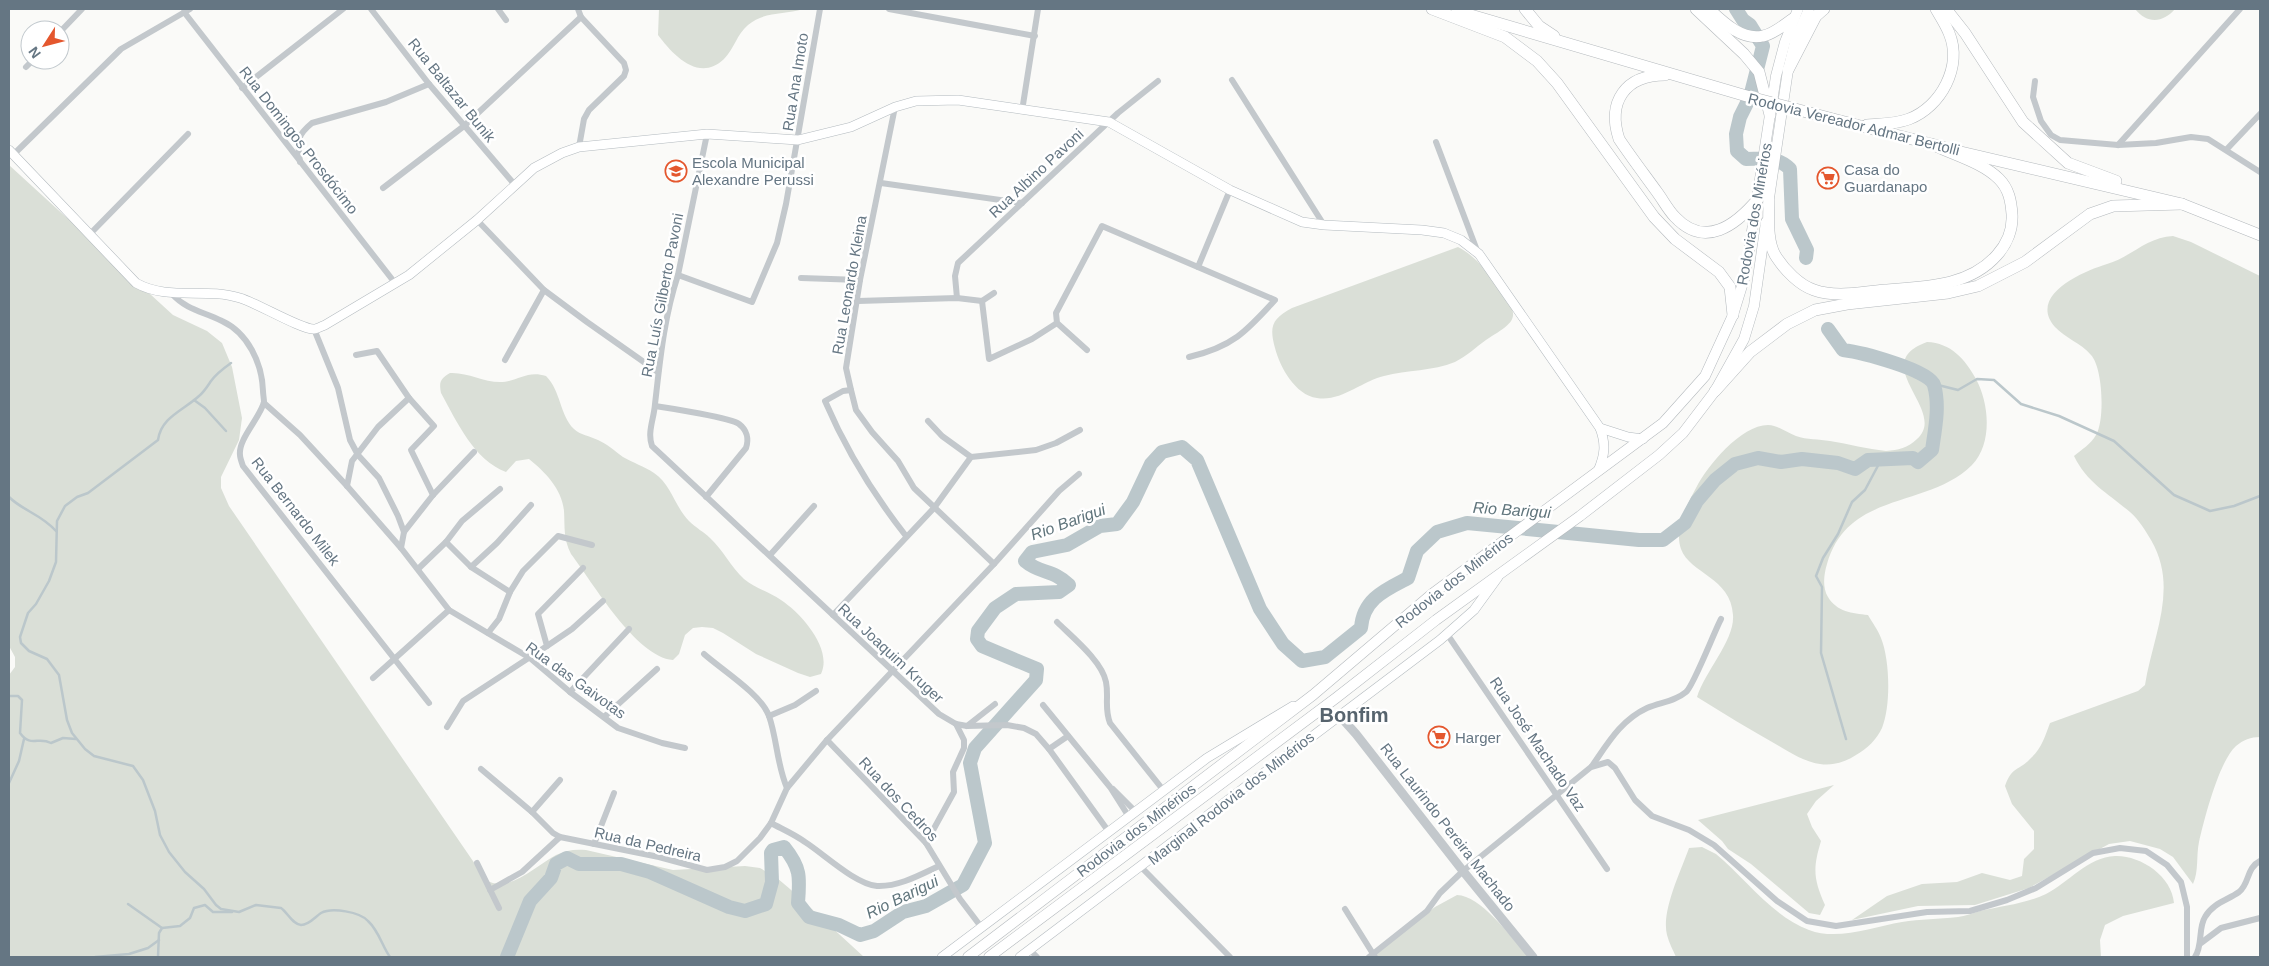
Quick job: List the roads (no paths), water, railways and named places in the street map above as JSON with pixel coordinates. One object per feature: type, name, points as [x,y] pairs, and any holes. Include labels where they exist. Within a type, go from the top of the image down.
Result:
[{"type":"highway","points":[[1432,9],[1505,37],[1537,61],[1557,84],[1654,217],[1674,239],[1719,272],[1730,287],[1733,315]]},
{"type":"highway","name":"Rodovia Vereador Admar Bertolli","points":[[1448,9],[1562,41],[1713,88],[1833,120],[2182,204],[2260,235]]},
{"type":"highway","points":[[1525,9],[1540,26],[1562,41]]},
{"type":"highway","points":[[1696,9],[1744,54],[1759,72],[1770,115]]},
{"type":"highway","points":[[1709,9],[1726,24],[1740,33],[1752,37],[1764,36],[1796,13]]},
{"type":"highway","points":[[1788,70],[1816,16],[1824,9]]},
{"type":"highway","points":[[1857,125],[1908,120],[1937,101],[1950,77],[1953,55],[1950,34],[1936,9]]},
{"type":"highway","points":[[1946,9],[1965,33],[2022,122],[2068,163],[2093,174],[2182,204]]},
{"type":"highway","points":[[1676,75],[1653,75],[1628,86],[1618,99],[1614,124],[1619,139],[1675,217],[1691,229],[1709,232],[1725,229],[1742,218],[1764,195]]},
{"type":"highway","points":[[1764,195],[1775,257],[1792,276],[1812,290],[1834,295],[1929,287],[1970,278],[1989,264],[2005,247],[2012,222],[2010,196],[2001,181],[1988,170],[1936,146]]},
{"type":"highway","points":[[1715,391],[1750,352],[1787,324],[1815,310],[1847,304],[1948,293],[1978,286],[2025,262],[2090,214],[2113,206],[2182,204]]},
{"type":"main road","name":"Rodovia dos Minérios","points":[[968,957],[1313,695],[1432,594],[1643,439],[1663,423],[1705,376],[1733,315],[1746,276],[1764,195],[1778,150],[1788,70],[1796,38],[1808,9]]},
{"type":"main road","name":"Rodovia dos Minérios","points":[[989,957],[1336,698],[1436,620],[1580,516],[1683,433],[1715,391],[1744,339],[1754,306],[1764,195],[1765,147],[1776,76],[1796,13]]},
{"type":"main road","points":[[12,152],[89,235],[136,282],[146,289],[172,294],[199,292],[236,296],[254,302],[303,328],[314,329],[325,325],[422,266],[478,220],[514,185],[549,158],[578,147],[707,134],[798,140],[851,126],[895,107],[916,101],[938,99],[958,100],[1109,122],[1230,190],[1302,222],[1324,225],[1422,230],[1444,233],[1461,240],[1479,254],[1600,428],[1605,442],[1605,450],[1598,471]]},
{"type":"main road","points":[[1600,428],[1621,436],[1643,439]]},
{"type":"main road","name":"Marginal Rodovia dos Minérios","points":[[1020,957],[1448,634],[1474,610],[1502,573]]},
{"type":"main road","points":[[942,957],[1207,758],[1266,721],[1313,695]]},
{"type":"street","points":[[70,22],[82,9]]},
{"type":"street","points":[[242,88],[343,9]]},
{"type":"street","name":"Rua Baltazar Bunik","points":[[371,9],[429,84],[514,185]]},
{"type":"street","points":[[498,9],[506,20]]},
{"type":"street","points":[[578,9],[581,16],[624,62],[626,70],[624,76],[589,110],[584,119],[578,147]]},
{"type":"street","name":"Rua Ana Imoto","points":[[678,275],[752,302],[777,242],[798,140],[820,9]]},
{"type":"street","points":[[888,9],[1035,36]]},
{"type":"street","points":[[1022,110],[1038,9]]},
{"type":"street","points":[[2118,144],[2240,9]]},
{"type":"street","points":[[12,152],[121,49],[187,11]]},
{"type":"street","name":"Rua Domingos Prosdócimo","points":[[187,11],[242,88],[300,164],[395,283]]},
{"type":"street","points":[[383,188],[464,126],[581,16]]},
{"type":"street","points":[[1232,80],[1324,225]]},
{"type":"street","name":"Rua Albino Pavoni","points":[[957,298],[955,276],[958,263],[1109,122],[1158,81]]},
{"type":"street","points":[[2035,81],[2033,98],[2041,121],[2051,135],[2060,140],[2118,144],[2156,143],[2191,137],[2208,139],[2227,149],[2260,172]]},
{"type":"street","points":[[300,164],[297,141],[302,131],[312,123],[386,102],[429,84]]},
{"type":"street","name":"Rua Leonardo Kleina","points":[[895,107],[860,280],[846,368],[856,410],[872,432],[898,461],[914,488],[994,564]]},
{"type":"street","points":[[2227,149],[2260,114]]},
{"type":"street","points":[[89,235],[188,134]]},
{"type":"street","name":"Rua Luís Gilberto Pavoni","points":[[706,497],[652,446],[649,437],[672,294],[678,275],[707,134]]},
{"type":"street","points":[[1436,142],[1479,254]]},
{"type":"street","points":[[880,183],[1022,204]]},
{"type":"street","points":[[1198,267],[1230,190]]},
{"type":"street","points":[[478,220],[544,290],[658,372]]},
{"type":"street","points":[[1087,350],[1057,323],[1056,313],[1102,226],[1275,300],[1253,324],[1220,348],[1188,357]]},
{"type":"street","points":[[801,278],[860,280]]},
{"type":"street","points":[[504,360],[544,290]]},
{"type":"street","points":[[858,301],[957,298],[982,301],[994,293]]},
{"type":"street","points":[[172,294],[182,305],[223,321],[236,330],[250,346],[258,362],[264,402]]},
{"type":"street","points":[[982,301],[989,359],[1046,331],[1057,323]]},
{"type":"street","points":[[314,329],[338,388],[350,440],[358,455],[379,478],[392,501],[404,532]]},
{"type":"street","points":[[356,355],[377,351],[409,398],[434,426],[411,450],[433,495]]},
{"type":"street","points":[[851,390],[843,391],[826,401],[840,436],[886,510],[906,536]]},
{"type":"street","points":[[346,486],[352,461],[378,428],[409,398]]},
{"type":"street","name":"Rua das Gaivotas","points":[[264,402],[300,435],[346,486],[401,548],[449,610],[530,658],[570,692],[618,728],[662,743],[686,748]]},
{"type":"street","name":"Rua Bernardo Milek","points":[[264,402],[241,446],[240,455],[243,466],[429,703]]},
{"type":"street","points":[[655,406],[735,422],[746,432],[748,440],[746,448],[706,497]]},
{"type":"street","points":[[928,421],[942,436],[970,457],[1036,450],[1056,443],[1080,430]]},
{"type":"street","points":[[401,548],[404,532],[433,495],[474,452]]},
{"type":"street","points":[[833,615],[934,508],[970,457]]},
{"type":"street","name":"Rua da Pedreira","points":[[560,837],[659,857],[707,870],[725,867],[737,861],[760,838],[771,823],[788,788],[827,740],[994,564],[1059,491],[1079,474]]},
{"type":"street","points":[[418,569],[446,542],[462,521],[500,489]]},
{"type":"street","name":"Rua Joaquim Kruger","points":[[706,497],[939,714],[956,724],[967,726],[1007,725],[1024,728],[1036,734],[1109,832]]},
{"type":"street","points":[[471,567],[497,543],[531,505]]},
{"type":"street","points":[[770,556],[814,506]]},
{"type":"street","points":[[488,633],[499,619],[510,592],[523,571],[558,536],[592,545]]},
{"type":"street","points":[[446,542],[471,567],[510,592]]},
{"type":"street","points":[[547,646],[538,614],[582,568]]},
{"type":"street","points":[[446,727],[463,701],[547,646],[572,628],[603,601]]},
{"type":"street","points":[[373,678],[449,610]]},
{"type":"street","points":[[1345,909],[1372,956],[1427,911],[1440,893],[1463,871],[1591,767],[1616,731],[1634,715],[1649,707],[1670,702],[1688,691],[1721,618]]},
{"type":"street","points":[[1057,622],[1099,665],[1106,681],[1105,711],[1110,723],[1164,791]]},
{"type":"street","points":[[570,692],[629,629]]},
{"type":"street","name":"Rua José Machado Vaz","points":[[1448,634],[1607,869]]},
{"type":"street","points":[[704,654],[762,703],[769,716],[783,777],[788,788]]},
{"type":"street","points":[[604,717],[657,669]]},
{"type":"street","points":[[769,716],[795,705],[816,691]]},
{"type":"street","points":[[967,726],[995,704]]},
{"type":"street","points":[[1043,705],[1132,814]]},
{"type":"street","name":"Rua Laurindo Pereira Machado","points":[[1339,715],[1534,957]]},
{"type":"street","points":[[926,843],[954,792],[953,772],[964,748],[964,740],[956,724]]},
{"type":"street","points":[[1049,749],[1068,736]]},
{"type":"street","name":"Rua dos Cedros","points":[[827,740],[926,843],[960,898],[982,928]]},
{"type":"street","points":[[1591,767],[1608,762],[1615,768],[1635,800],[1652,816],[1689,830],[1714,845],[1777,901],[1807,921],[1834,926],[1866,923],[1927,912],[1970,911],[2036,888],[2093,853],[2120,848],[2146,851],[2168,865],[2181,882],[2187,908],[2187,957]]},
{"type":"street","points":[[481,769],[532,812],[552,833],[560,837],[522,872],[490,890]]},
{"type":"street","points":[[532,812],[560,780]]},
{"type":"street","points":[[594,844],[614,793]]},
{"type":"street","points":[[771,823],[804,841],[849,873],[869,884],[884,886],[898,883],[939,866]]},
{"type":"street","points":[[2195,957],[2201,943],[2204,917],[2221,901],[2239,892],[2245,886],[2248,873],[2260,861]]},
{"type":"street","points":[[477,863],[499,908]]},
{"type":"street","points":[[1141,867],[1230,957]]},
{"type":"street","points":[[2201,943],[2221,928],[2260,918]]},
{"type":"street","points":[[1030,950],[1038,957]]},
{"type":"waterway","name":"Rio Barigui","points":[[1736,9],[1743,20],[1750,25],[1763,46],[1750,97],[1740,117],[1736,134],[1737,151],[1746,159],[1775,160],[1790,169],[1792,219],[1807,250],[1806,258]]},
{"type":"waterway","name":"Rio Barigui","points":[[507,957],[530,901],[551,878],[556,864],[567,858],[579,864],[621,864],[650,872],[729,907],[745,911],[766,904],[772,882],[771,853],[773,850],[784,847],[794,861],[798,873],[798,903],[809,917],[839,925],[860,935],[874,931],[903,912],[926,906],[963,885],[985,843],[970,763],[975,748],[1036,680],[1037,669],[982,646],[977,639],[978,631],[995,608],[1016,594],[1059,592],[1069,585],[1057,576],[1036,568],[1025,561],[1032,552],[1067,545],[1100,526],[1117,524],[1133,502],[1151,464],[1162,452],[1182,447],[1197,460],[1260,609],[1283,644],[1302,661],[1325,657],[1361,628],[1366,610],[1377,597],[1408,578],[1417,551],[1437,532],[1467,523],[1639,540],[1663,540],[1685,523],[1697,501],[1715,480],[1735,464],[1758,458],[1781,462],[1802,459],[1838,463],[1855,469],[1868,460],[1913,458],[1918,462],[1932,450],[1936,426],[1936,393],[1930,379],[1908,368],[1864,354],[1843,350],[1828,329]]},
{"type":"waterway","points":[[231,363],[215,376],[201,394],[168,420],[160,432],[158,440],[88,493],[77,497],[65,506],[57,521],[56,562],[49,581],[36,604],[28,613],[20,637],[21,643],[29,651],[47,659],[59,675],[67,720],[72,733],[85,749],[94,756],[133,766],[143,780],[155,811],[160,835],[169,852],[185,872],[204,889],[216,905],[221,909],[239,912],[256,905],[281,908],[295,923],[301,925],[326,911],[353,913],[364,918],[372,925],[390,957]]},
{"type":"waterway","points":[[1934,384],[1958,390],[1977,379],[1994,380],[2021,404],[2059,416],[2114,441],[2174,495],[2210,511],[2234,506],[2260,496]]},
{"type":"waterway","points":[[194,400],[205,408],[226,431]]},
{"type":"waterway","points":[[1846,739],[1821,653],[1822,587],[1816,576],[1823,558],[1838,534],[1852,502],[1865,490],[1881,460]]},
{"type":"waterway","points":[[9,497],[44,520],[56,531]]},
{"type":"waterway","points":[[9,696],[18,696],[22,700],[20,733],[28,740],[51,743],[63,738],[76,739]]},
{"type":"waterway","points":[[9,783],[19,761],[24,739]]},
{"type":"waterway","points":[[128,904],[162,928],[180,926],[190,918],[194,908],[205,905],[213,912],[232,912]]},
{"type":"waterway","points":[[158,957],[159,933],[162,928]]},
{"type":"waterway","points":[[95,957],[129,954],[148,948],[159,940]]},
{"type":"place","name":"Escola Municipal Alexandre Perussi","points":[[676,171]]},
{"type":"place","name":"Casa do Guardanapo","points":[[1828,178]]},
{"type":"place","name":"Harger","points":[[1439,737]]},
{"type":"district","name":"Bonfim","points":[[1354,715]]}]
